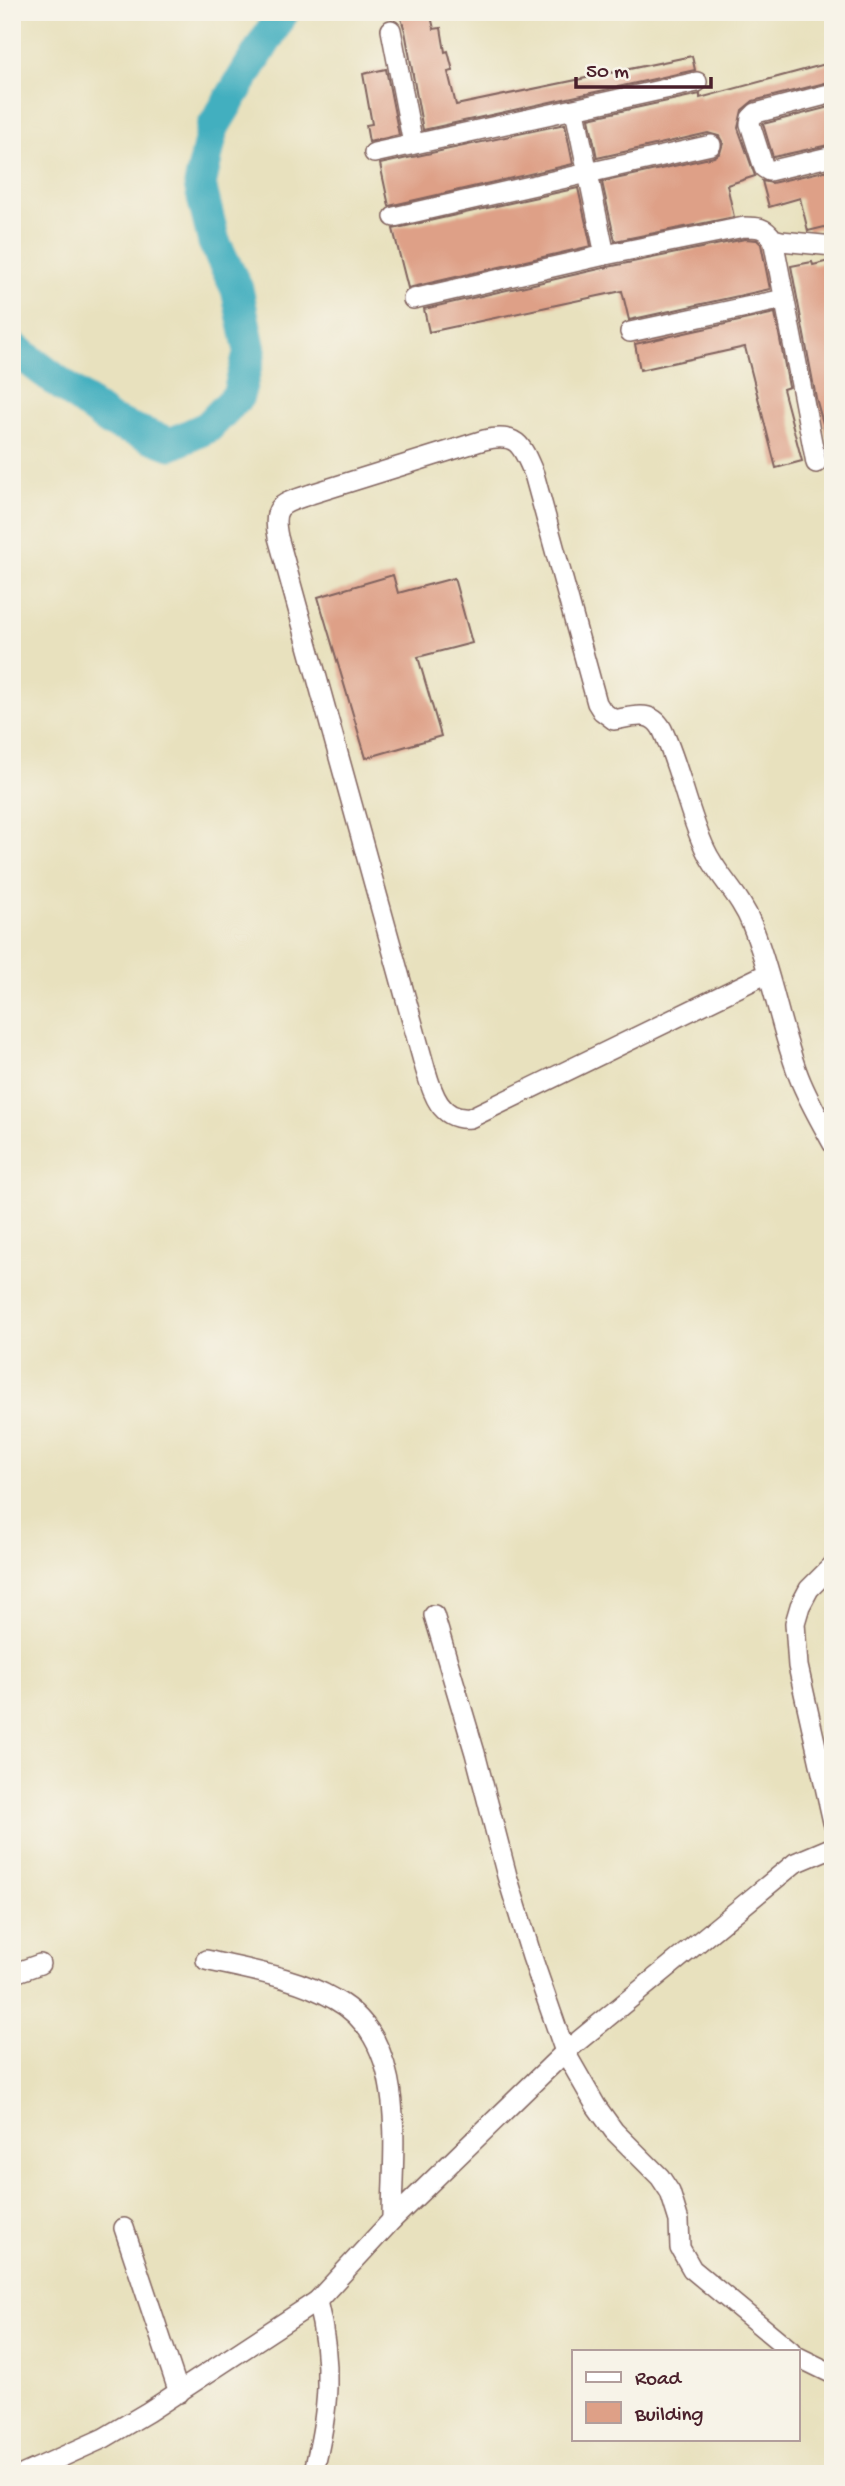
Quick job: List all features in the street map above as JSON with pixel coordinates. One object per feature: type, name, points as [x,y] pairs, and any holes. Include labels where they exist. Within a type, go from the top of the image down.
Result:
[{"type":"street","points":[[391,30],[413,144]]},
{"type":"street","points":[[374,153],[575,111],[697,82]]},
{"type":"street","points":[[833,93],[756,113],[750,124],[764,168],[769,171],[833,156]]},
{"type":"street","points":[[575,111],[605,255]]},
{"type":"street","points":[[394,217],[711,145]]},
{"type":"street","points":[[413,299],[605,255],[744,227],[758,227],[768,231],[773,239],[816,463]]},
{"type":"street","points":[[773,239],[833,246]]},
{"type":"street","points":[[630,332],[784,299]]},
{"type":"street","points":[[768,973],[470,1118],[454,1118],[444,1111],[428,1078],[278,537],[275,520],[278,508],[311,494],[484,440],[499,436],[516,441],[534,474],[597,702],[602,711],[614,720],[647,716],[658,722],[668,742],[705,850],[747,912],[768,973],[800,1078],[833,1144]]},
{"type":"street","points":[[832,1566],[809,1590],[795,1623],[798,1666],[833,1822]]},
{"type":"street","points":[[434,1615],[507,1876],[565,2052],[596,2106],[614,2131],[660,2177],[670,2192],[679,2221],[680,2248],[692,2269],[789,2350]]},
{"type":"street","points":[[24,2474],[104,2438],[179,2393],[250,2343],[317,2301],[393,2220],[565,2052],[795,1863],[833,1847]]},
{"type":"street","points":[[206,1960],[281,1978],[324,1994],[352,2010],[370,2030],[384,2061],[391,2086],[393,2220]]},
{"type":"street","points":[[12,1974],[40,1964]]},
{"type":"street","points":[[124,2228],[179,2393]]},
{"type":"street","points":[[313,2474],[324,2424],[329,2380],[328,2357],[317,2301]]},
{"type":"street","points":[[800,2358],[833,2374]]},
{"type":"building","points":[[399,12],[430,12],[434,29],[441,28],[445,52],[448,51],[453,71],[448,72],[456,105],[692,56],[695,70],[423,130]]},
{"type":"building","points":[[833,62],[833,81],[753,101],[742,110],[738,128],[755,176],[727,185],[734,217],[615,241],[602,182],[714,157],[720,153],[723,143],[719,136],[708,133],[597,158],[589,118],[700,94],[700,98]]},
{"type":"building","points":[[386,69],[399,135],[369,142],[366,125],[372,124],[363,74]]},
{"type":"building","points":[[833,106],[833,144],[773,157],[763,124]]},
{"type":"building","points":[[565,124],[573,164],[389,206],[380,164]]},
{"type":"building","points":[[833,169],[833,225],[808,231],[800,198],[769,207],[762,181],[772,183]]},
{"type":"building","points":[[578,188],[591,246],[408,288],[393,229]]},
{"type":"building","points":[[745,239],[757,240],[761,244],[770,289],[629,320],[622,291],[429,332],[424,309]]},
{"type":"building","points":[[833,260],[833,437],[827,438],[816,398],[791,266],[812,262],[813,265]]},
{"type":"building","points":[[775,313],[789,387],[783,389],[802,461],[776,468],[745,347],[640,370],[635,344]]},
{"type":"building","points":[[393,575],[398,593],[454,578],[472,643],[418,657],[441,736],[366,758],[318,597]]},
{"type":"waterway","points":[[12,347],[110,421],[171,444],[208,427],[238,396],[250,351],[237,289],[214,242],[200,185],[213,127],[283,12]]}]
